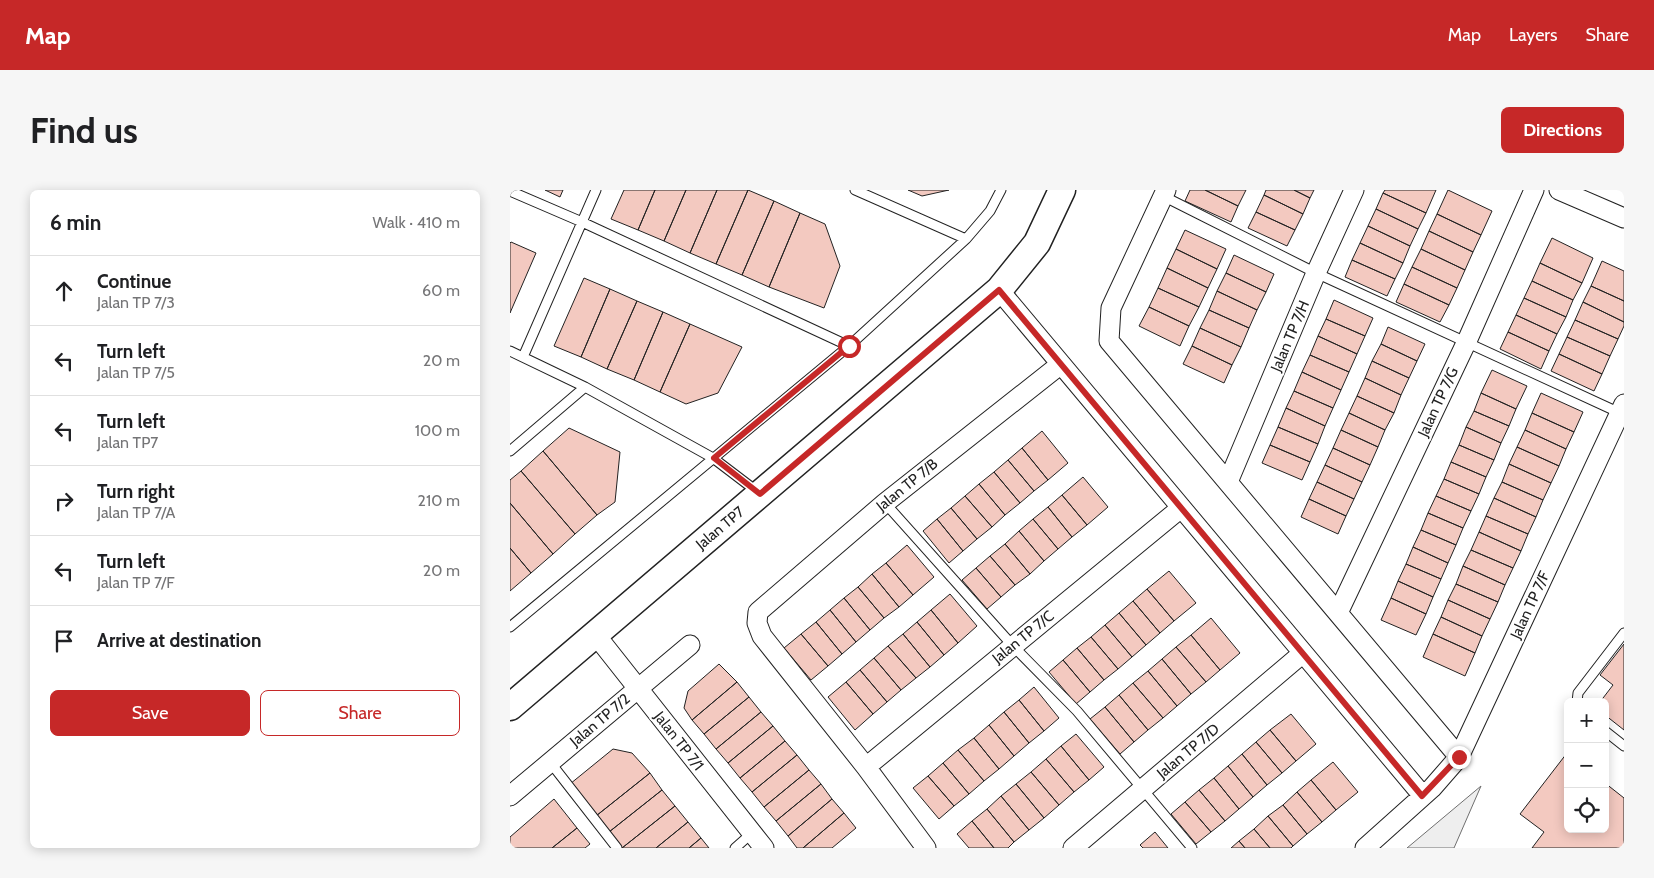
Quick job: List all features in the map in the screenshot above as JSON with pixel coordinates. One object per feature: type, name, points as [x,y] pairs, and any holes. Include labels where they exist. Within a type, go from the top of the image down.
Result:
[{"type":"street","name":"Jalan TP7","points":[[510,707],[999,290],[1037,243],[1062,190]]},
{"type":"street","name":"Jalan TP 7/H","points":[[1228,482],[1316,273],[1354,190]]},
{"type":"street","name":"Jalan TP 7/G","points":[[1338,613],[1467,341],[1534,190]]},
{"type":"street","points":[[1559,190],[1624,218]]},
{"type":"street","points":[[1165,193],[1111,308],[1109,341],[1459,757]]},
{"type":"street","points":[[999,290],[1422,796]]},
{"type":"street","name":"Jalan TP 7/B","points":[[866,767],[762,636],[757,623],[758,612],[885,503],[1061,364]]},
{"type":"street","name":"Jalan TP 7/F","points":[[1365,848],[1422,796],[1459,757],[1622,409]]},
{"type":"street","name":"Jalan TP 7/C","points":[[866,767],[1181,508]]},
{"type":"street","name":"Jalan TP 7/1","points":[[595,634],[764,848]]},
{"type":"street","name":"Jalan TP 7/2","points":[[510,796],[690,645]]},
{"type":"street","name":"Jalan TP 7/D","points":[[1073,848],[1303,653]]},
{"type":"street","points":[[866,767],[926,848]]},
{"type":"lane","points":[[522,357],[596,190]]},
{"type":"lane","points":[[855,190],[966,239]]},
{"type":"lane","points":[[510,627],[849,346],[966,239],[990,212],[1001,190]]},
{"type":"lane","points":[[510,191],[582,222],[849,346]]},
{"type":"lane","points":[[1165,193],[1316,273],[1383,305],[1622,409]]},
{"type":"lane","points":[[510,352],[585,387],[714,458],[760,494]]},
{"type":"lane","points":[[510,451],[585,387]]},
{"type":"lane","points":[[885,503],[1012,646],[1077,710],[1192,848]]},
{"type":"lane","points":[[1577,698],[1578,693],[1624,633]]},
{"type":"lane","points":[[1609,734],[1624,746]]},
{"type":"lane","points":[[550,762],[617,848]]},
{"type":"lane","points":[[735,848],[752,833]]},
{"type":"shaded area","points":[[1481,786],[1454,848],[1407,848]]},
{"type":"building","points":[[545,190],[563,190],[560,197]]},
{"type":"building","points":[[624,190],[655,190],[638,230],[611,219]]},
{"type":"building","points":[[655,190],[686,190],[664,241],[638,230]]},
{"type":"building","points":[[686,190],[717,190],[690,253],[664,241]]},
{"type":"building","points":[[717,190],[748,190],[716,264],[690,253]]},
{"type":"building","points":[[748,190],[774,201],[742,275],[716,264]]},
{"type":"building","points":[[908,190],[949,190],[922,196]]},
{"type":"building","points":[[1190,190],[1205,190],[1238,206],[1231,222],[1185,201]]},
{"type":"building","points":[[1205,190],[1246,190],[1238,206]]},
{"type":"building","points":[[1266,190],[1294,190],[1310,198],[1303,214],[1264,195]]},
{"type":"building","points":[[1294,190],[1314,190],[1310,198]]},
{"type":"building","points":[[1385,190],[1436,190],[1426,213],[1383,193]]},
{"type":"building","points":[[1448,190],[1492,211],[1481,235],[1437,214]]},
{"type":"building","points":[[1383,193],[1426,213],[1418,229],[1376,209]]},
{"type":"building","points":[[1264,195],[1303,214],[1295,230],[1256,212]]},
{"type":"building","points":[[774,201],[800,213],[769,287],[742,275]]},
{"type":"building","points":[[1376,209],[1418,229],[1410,246],[1368,226]]},
{"type":"building","points":[[1256,212],[1295,230],[1287,246],[1248,228]]},
{"type":"building","points":[[800,213],[825,224],[840,266],[824,308],[769,287]]},
{"type":"building","points":[[1437,214],[1481,235],[1473,252],[1429,231]]},
{"type":"building","points":[[1368,226],[1410,246],[1403,263],[1360,243]]},
{"type":"building","points":[[1185,230],[1226,249],[1217,269],[1176,249]]},
{"type":"building","points":[[1429,231],[1473,252],[1465,270],[1421,249]]},
{"type":"building","points":[[1552,238],[1593,258],[1582,283],[1540,263]]},
{"type":"building","points":[[510,243],[536,253],[510,313]]},
{"type":"building","points":[[1360,243],[1403,263],[1395,279],[1352,260]]},
{"type":"building","points":[[1176,249],[1217,269],[1208,288],[1167,268]]},
{"type":"building","points":[[1421,249],[1465,270],[1457,288],[1412,267]]},
{"type":"building","points":[[1234,255],[1274,274],[1266,292],[1226,273]]},
{"type":"building","points":[[1352,260],[1395,279],[1387,296],[1345,277]]},
{"type":"building","points":[[1602,261],[1624,271],[1624,301],[1591,286]]},
{"type":"building","points":[[1540,263],[1582,283],[1573,300],[1532,281]]},
{"type":"building","points":[[1412,267],[1457,288],[1449,305],[1404,284]]},
{"type":"building","points":[[1167,268],[1208,288],[1199,307],[1158,288]]},
{"type":"building","points":[[1226,273],[1266,292],[1257,310],[1217,291]]},
{"type":"building","points":[[584,278],[610,289],[581,357],[554,346]]},
{"type":"building","points":[[1532,281],[1573,300],[1566,317],[1524,298]]},
{"type":"building","points":[[1404,284],[1449,305],[1440,322],[1396,302]]},
{"type":"building","points":[[1591,286],[1624,301],[1624,322],[1583,302]]},
{"type":"building","points":[[1158,288],[1199,307],[1189,326],[1149,307]]},
{"type":"building","points":[[610,289],[637,301],[607,369],[581,357]]},
{"type":"building","points":[[1217,291],[1257,310],[1249,328],[1209,310]]},
{"type":"building","points":[[1524,298],[1566,317],[1557,334],[1516,315]]},
{"type":"building","points":[[1334,300],[1373,318],[1365,336],[1326,319]]},
{"type":"building","points":[[637,301],[663,312],[634,380],[607,369]]},
{"type":"building","points":[[1583,302],[1624,322],[1618,339],[1575,320]]},
{"type":"building","points":[[1149,307],[1189,326],[1180,346],[1139,326]]},
{"type":"building","points":[[1209,310],[1249,328],[1241,347],[1200,328]]},
{"type":"building","points":[[663,312],[690,324],[660,392],[634,380]]},
{"type":"building","points":[[1516,315],[1557,334],[1549,351],[1508,332]]},
{"type":"building","points":[[1326,319],[1365,336],[1357,354],[1318,336]]},
{"type":"building","points":[[1575,320],[1618,339],[1610,356],[1567,337]]},
{"type":"building","points":[[690,324],[742,347],[718,393],[686,404],[660,392]]},
{"type":"building","points":[[1388,327],[1425,344],[1417,361],[1381,344]]},
{"type":"building","points":[[1200,328],[1241,347],[1232,365],[1192,346]]},
{"type":"building","points":[[1508,332],[1549,351],[1541,369],[1500,349]]},
{"type":"building","points":[[1318,336],[1357,354],[1349,372],[1310,355]]},
{"type":"building","points":[[1567,337],[1610,356],[1602,374],[1559,354]]},
{"type":"building","points":[[1381,344],[1417,361],[1409,378],[1372,361]]},
{"type":"building","points":[[1192,346],[1232,365],[1224,383],[1183,364]]},
{"type":"building","points":[[1559,354],[1602,374],[1594,391],[1551,371]]},
{"type":"building","points":[[1310,355],[1349,372],[1341,390],[1302,372]]},
{"type":"building","points":[[1372,361],[1409,378],[1401,395],[1365,378]]},
{"type":"building","points":[[1492,370],[1527,386],[1516,409],[1481,393]]},
{"type":"building","points":[[1302,372],[1341,390],[1333,408],[1294,391]]},
{"type":"building","points":[[1365,378],[1401,395],[1394,413],[1357,396]]},
{"type":"building","points":[[1294,391],[1333,408],[1325,426],[1286,408]]},
{"type":"building","points":[[1481,393],[1516,409],[1509,426],[1474,411]]},
{"type":"building","points":[[1541,393],[1583,412],[1574,432],[1532,413]]},
{"type":"building","points":[[1357,396],[1394,413],[1385,430],[1349,413]]},
{"type":"building","points":[[1286,408],[1325,426],[1318,444],[1278,427]]},
{"type":"building","points":[[1474,411],[1509,426],[1501,443],[1466,427]]},
{"type":"building","points":[[1349,413],[1385,430],[1378,447],[1341,430]]},
{"type":"building","points":[[1532,413],[1574,432],[1566,449],[1525,430]]},
{"type":"building","points":[[1278,427],[1318,444],[1310,462],[1270,445]]},
{"type":"building","points":[[1466,427],[1501,443],[1494,460],[1459,445]]},
{"type":"building","points":[[569,428],[620,452],[615,502],[597,515],[543,451]]},
{"type":"building","points":[[1341,430],[1378,447],[1370,465],[1333,448]]},
{"type":"building","points":[[1525,430],[1566,449],[1559,466],[1517,447]]},
{"type":"building","points":[[1042,431],[1068,463],[1048,480],[1022,448]]},
{"type":"building","points":[[1270,445],[1310,462],[1302,480],[1262,463]]},
{"type":"building","points":[[1459,445],[1494,460],[1486,477],[1451,462]]},
{"type":"building","points":[[1517,447],[1559,466],[1551,483],[1509,464]]},
{"type":"building","points":[[1022,448],[1048,480],[1034,491],[1008,460]]},
{"type":"building","points":[[1333,448],[1370,465],[1362,482],[1325,465]]},
{"type":"building","points":[[543,451],[597,515],[575,534],[521,471]]},
{"type":"building","points":[[1008,460],[1034,491],[1020,503],[994,472]]},
{"type":"building","points":[[1451,462],[1486,477],[1479,494],[1444,479]]},
{"type":"building","points":[[1509,464],[1551,483],[1543,500],[1502,482]]},
{"type":"building","points":[[1325,465],[1362,482],[1354,499],[1317,482]]},
{"type":"building","points":[[521,471],[575,534],[553,554],[510,503],[510,480]]},
{"type":"building","points":[[994,472],[1020,503],[1005,515],[979,484]]},
{"type":"building","points":[[1083,477],[1108,507],[1087,525],[1062,495]]},
{"type":"building","points":[[1444,479],[1479,494],[1471,511],[1436,496]]},
{"type":"building","points":[[1317,482],[1354,499],[1346,516],[1309,499]]},
{"type":"building","points":[[1502,482],[1543,500],[1536,517],[1494,498]]},
{"type":"building","points":[[979,484],[1005,515],[992,527],[965,496]]},
{"type":"building","points":[[1062,495],[1087,525],[1072,537],[1048,507]]},
{"type":"building","points":[[965,496],[992,527],[977,539],[951,508]]},
{"type":"building","points":[[1436,496],[1471,511],[1463,528],[1428,513]]},
{"type":"building","points":[[1494,498],[1536,517],[1528,534],[1486,516]]},
{"type":"building","points":[[1309,499],[1346,516],[1338,534],[1301,517]]},
{"type":"building","points":[[510,503],[553,554],[531,573],[510,548]]},
{"type":"building","points":[[1048,507],[1072,537],[1058,549],[1033,519]]},
{"type":"building","points":[[951,508],[977,539],[963,551],[937,519]]},
{"type":"building","points":[[1428,513],[1463,528],[1456,545],[1421,530]]},
{"type":"building","points":[[1486,516],[1528,534],[1521,551],[1479,532]]},
{"type":"building","points":[[937,519],[963,551],[949,563],[923,531]]},
{"type":"building","points":[[1033,519],[1058,549],[1044,561],[1019,531]]},
{"type":"building","points":[[1421,530],[1456,545],[1448,563],[1413,547]]},
{"type":"building","points":[[1019,531],[1044,561],[1030,574],[1005,544]]},
{"type":"building","points":[[1479,532],[1521,551],[1513,568],[1471,550]]},
{"type":"building","points":[[1005,544],[1030,574],[1015,585],[990,556]]},
{"type":"building","points":[[907,545],[934,577],[913,595],[886,563]]},
{"type":"building","points":[[1413,547],[1448,563],[1441,579],[1406,564]]},
{"type":"building","points":[[510,548],[531,573],[510,591]]},
{"type":"building","points":[[1471,550],[1513,568],[1505,585],[1463,566]]},
{"type":"building","points":[[990,556],[1015,585],[1001,597],[976,568]]},
{"type":"building","points":[[886,563],[913,595],[899,607],[872,574]]},
{"type":"building","points":[[1406,564],[1441,579],[1433,597],[1398,581]]},
{"type":"building","points":[[1463,566],[1505,585],[1498,602],[1456,584]]},
{"type":"building","points":[[976,568],[1001,597],[987,609],[962,580]]},
{"type":"building","points":[[1169,571],[1196,603],[1174,621],[1147,589]]},
{"type":"building","points":[[872,574],[899,607],[884,618],[858,587]]},
{"type":"building","points":[[1398,581],[1433,597],[1426,614],[1391,598]]},
{"type":"building","points":[[1456,584],[1498,602],[1490,619],[1448,600]]},
{"type":"building","points":[[858,587],[884,618],[870,630],[844,598]]},
{"type":"building","points":[[1147,589],[1174,621],[1160,633],[1133,601]]},
{"type":"building","points":[[950,594],[977,626],[958,643],[931,610]]},
{"type":"building","points":[[844,598],[870,630],[856,642],[830,610]]},
{"type":"building","points":[[1391,598],[1426,614],[1416,635],[1381,620]]},
{"type":"building","points":[[1448,600],[1490,619],[1482,636],[1441,617]]},
{"type":"building","points":[[1133,601],[1160,633],[1146,645],[1119,613]]},
{"type":"building","points":[[830,610],[856,642],[842,654],[816,622]]},
{"type":"building","points":[[931,610],[958,643],[944,655],[917,622]]},
{"type":"building","points":[[1119,613],[1146,645],[1132,657],[1105,625]]},
{"type":"building","points":[[1441,617],[1482,636],[1475,653],[1433,634]]},
{"type":"building","points":[[1211,618],[1240,653],[1220,670],[1191,635]]},
{"type":"building","points":[[816,622],[842,654],[828,666],[801,634]]},
{"type":"building","points":[[917,622],[944,655],[930,667],[903,634]]},
{"type":"building","points":[[1105,625],[1132,657],[1118,669],[1091,637]]},
{"type":"building","points":[[801,634],[828,666],[811,680],[784,648]]},
{"type":"building","points":[[903,634],[930,667],[916,678],[888,646]]},
{"type":"building","points":[[1433,634],[1475,653],[1465,676],[1423,657]]},
{"type":"building","points":[[1191,635],[1220,670],[1206,682],[1176,647]]},
{"type":"building","points":[[1091,637],[1118,669],[1104,680],[1077,648]]},
{"type":"building","points":[[1624,644],[1624,730],[1609,718],[1609,698],[1603,698],[1613,685],[1600,675]]},
{"type":"building","points":[[888,646],[916,678],[901,690],[874,658]]},
{"type":"building","points":[[1176,647],[1206,682],[1191,694],[1162,659]]},
{"type":"building","points":[[1077,648],[1104,680],[1090,692],[1063,660]]},
{"type":"building","points":[[874,658],[901,690],[887,702],[860,670]]},
{"type":"building","points":[[1162,659],[1191,694],[1177,706],[1148,671]]},
{"type":"building","points":[[1063,660],[1090,692],[1076,704],[1049,672]]},
{"type":"building","points":[[719,664],[737,682],[692,720],[684,708],[688,691]]},
{"type":"building","points":[[860,670],[887,702],[873,714],[846,682]]},
{"type":"building","points":[[1148,671],[1177,706],[1163,718],[1133,683]]},
{"type":"building","points":[[737,682],[749,697],[704,734],[692,720]]},
{"type":"building","points":[[846,682],[873,714],[855,730],[828,697]]},
{"type":"building","points":[[1133,683],[1163,718],[1148,730],[1119,695]]},
{"type":"building","points":[[1034,687],[1059,718],[1044,731],[1019,700]]},
{"type":"building","points":[[1119,695],[1148,730],[1134,742],[1105,707]]},
{"type":"building","points":[[749,697],[761,712],[716,749],[704,734]]},
{"type":"building","points":[[1019,700],[1044,731],[1029,743],[1004,712]]},
{"type":"building","points":[[1105,707],[1134,742],[1120,754],[1090,719]]},
{"type":"building","points":[[761,712],[773,726],[728,763],[716,749]]},
{"type":"building","points":[[1004,712],[1029,743],[1014,756],[989,725]]},
{"type":"building","points":[[1291,714],[1316,744],[1296,761],[1270,730]]},
{"type":"building","points":[[989,725],[1014,756],[999,769],[974,738]]},
{"type":"building","points":[[773,726],[785,741],[740,778],[728,763]]},
{"type":"building","points":[[1270,730],[1296,761],[1282,773],[1256,742]]},
{"type":"building","points":[[1076,734],[1104,767],[1089,780],[1061,746]]},
{"type":"building","points":[[974,738],[999,769],[984,781],[958,750]]},
{"type":"building","points":[[785,741],[797,755],[752,792],[740,778]]},
{"type":"building","points":[[1256,742],[1282,773],[1267,785],[1242,754]]},
{"type":"building","points":[[1061,746],[1089,780],[1074,792],[1046,759]]},
{"type":"building","points":[[613,749],[632,753],[650,773],[596,816],[570,784]]},
{"type":"building","points":[[958,750],[984,781],[969,794],[943,763]]},
{"type":"building","points":[[1242,754],[1267,785],[1253,797],[1228,766]]},
{"type":"building","points":[[797,755],[809,770],[764,807],[752,792]]},
{"type":"building","points":[[1564,757],[1564,833],[1609,833],[1609,786],[1624,798],[1624,848],[1532,848],[1544,832],[1520,814]]},
{"type":"building","points":[[1046,759],[1074,792],[1059,805],[1031,772]]},
{"type":"building","points":[[1333,762],[1358,792],[1336,810],[1311,780]]},
{"type":"building","points":[[943,763],[969,794],[954,806],[928,776]]},
{"type":"building","points":[[1228,766],[1253,797],[1239,809],[1214,778]]},
{"type":"building","points":[[809,770],[821,784],[776,821],[764,807]]},
{"type":"building","points":[[1031,772],[1059,805],[1044,818],[1016,784]]},
{"type":"building","points":[[650,773],[662,790],[609,832],[596,816]]},
{"type":"building","points":[[928,776],[954,806],[939,819],[913,788]]},
{"type":"building","points":[[1214,778],[1239,809],[1225,821],[1199,790]]},
{"type":"building","points":[[1311,780],[1336,810],[1322,822],[1297,792]]},
{"type":"building","points":[[821,784],[832,799],[788,836],[776,821]]},
{"type":"building","points":[[1016,784],[1044,818],[1029,830],[1001,796]]},
{"type":"building","points":[[662,790],[675,806],[622,848],[609,832]]},
{"type":"building","points":[[1199,790],[1225,821],[1211,832],[1185,802]]},
{"type":"building","points":[[1297,792],[1322,822],[1307,834],[1283,805]]},
{"type":"building","points":[[1001,796],[1029,830],[1014,842],[987,809]]},
{"type":"building","points":[[554,799],[577,828],[552,848],[510,848],[510,837]]},
{"type":"building","points":[[832,799],[844,813],[803,848],[797,848],[788,836]]},
{"type":"building","points":[[1185,802],[1211,832],[1196,844],[1171,814]]},
{"type":"building","points":[[1283,805],[1307,834],[1293,846],[1268,816]]},
{"type":"building","points":[[675,806],[688,822],[656,848],[622,848]]},
{"type":"building","points":[[987,809],[1014,842],[1008,848],[994,848],[972,821]]},
{"type":"building","points":[[844,813],[856,828],[832,848],[803,848]]},
{"type":"building","points":[[1268,816],[1293,846],[1291,848],[1270,848],[1254,829]]},
{"type":"building","points":[[972,821],[994,848],[969,848],[957,834]]},
{"type":"building","points":[[688,822],[701,838],[689,848],[656,848]]},
{"type":"building","points":[[577,828],[590,844],[585,848],[552,848]]},
{"type":"building","points":[[1254,829],[1270,848],[1245,848],[1239,841]]},
{"type":"building","points":[[1155,832],[1168,848],[1143,848],[1140,845]]},
{"type":"building","points":[[701,838],[709,848],[689,848]]},
{"type":"building","points":[[1239,841],[1245,848],[1231,848]]},
{"type":"route","points":[[849,346],[714,458],[760,494],[999,290],[1422,796],[1432,788],[1459,757]]}]
